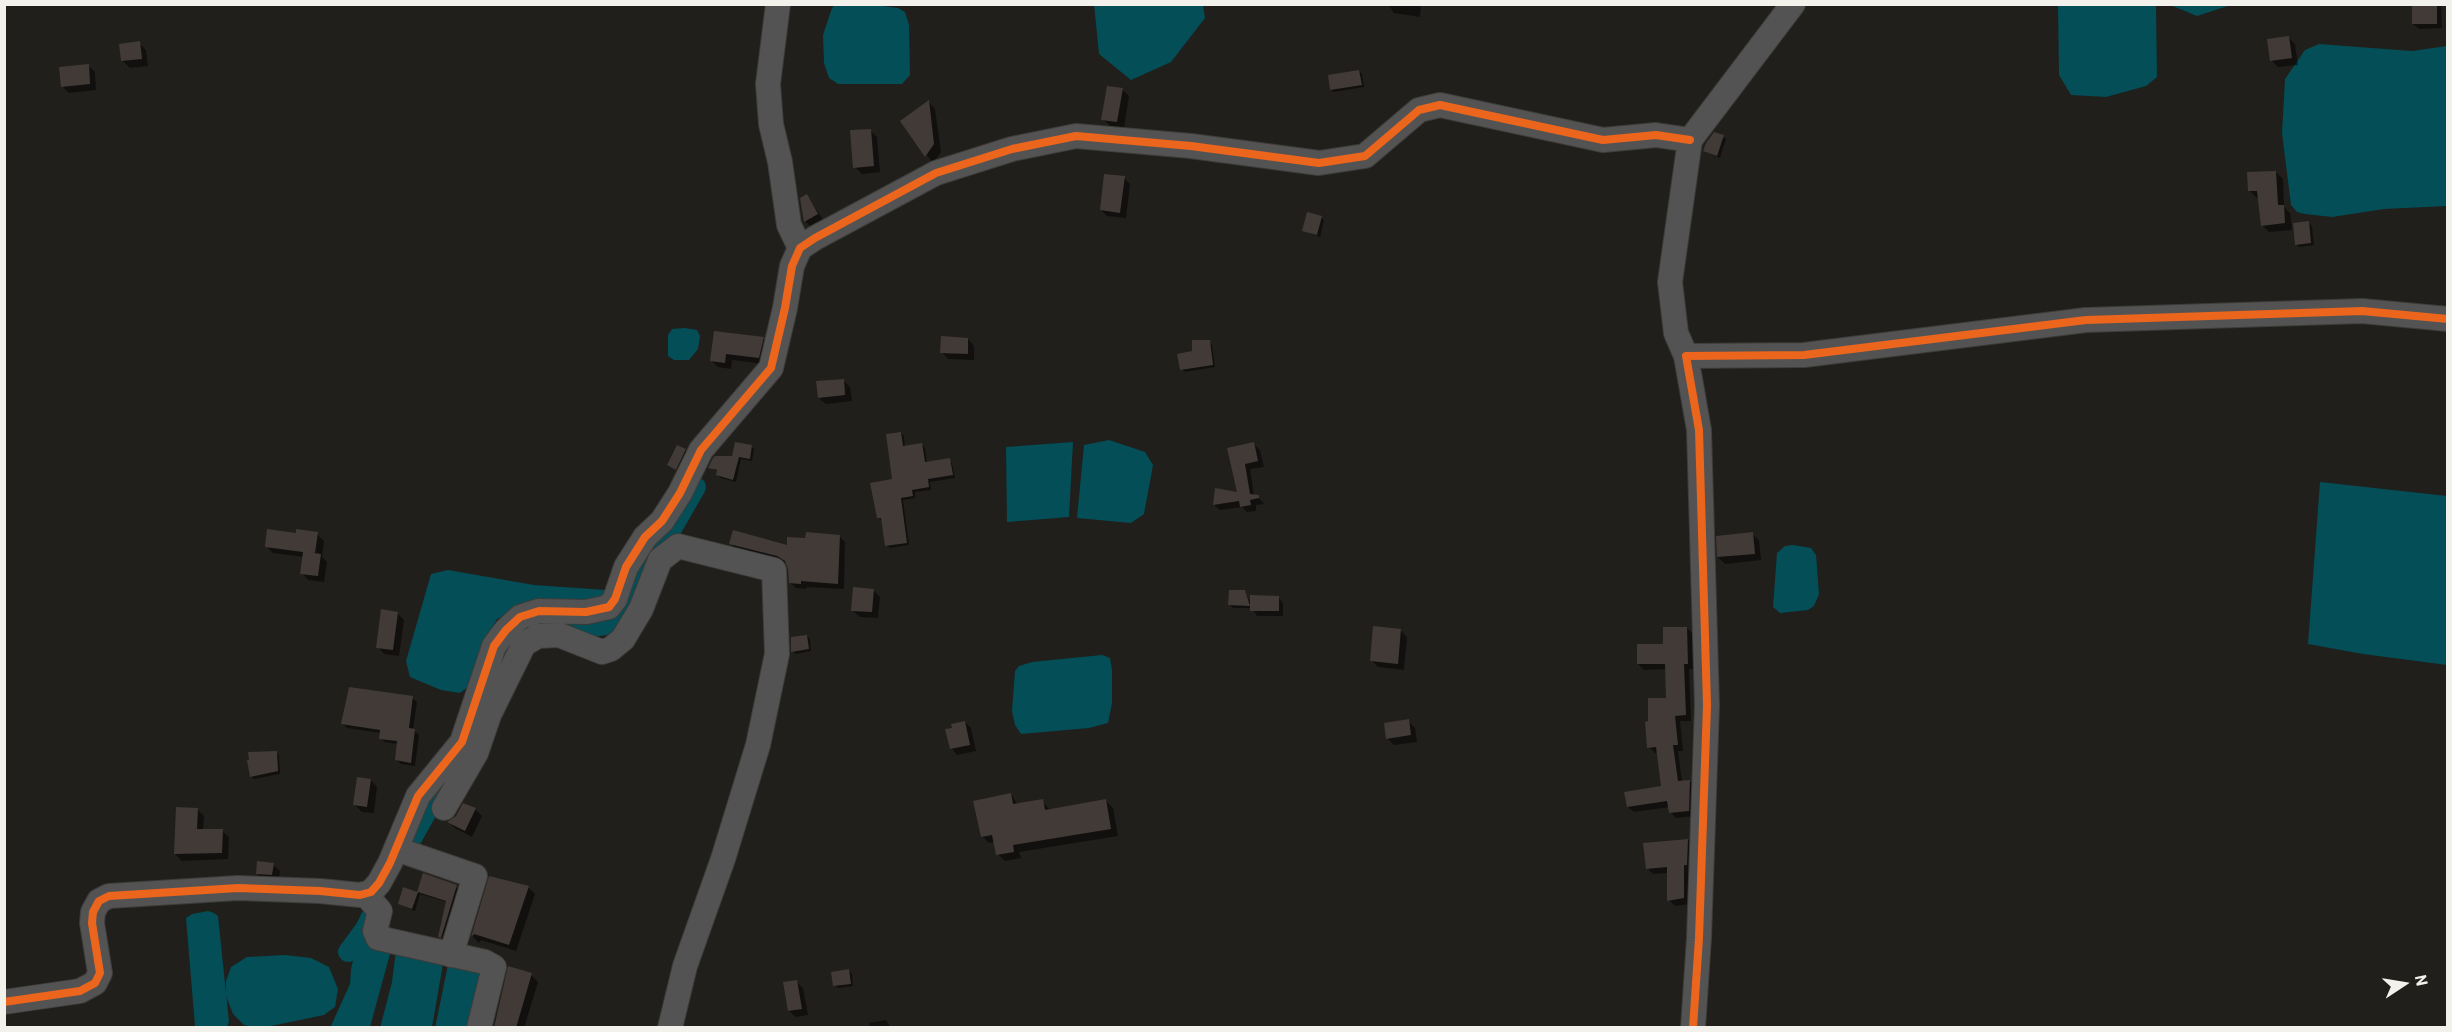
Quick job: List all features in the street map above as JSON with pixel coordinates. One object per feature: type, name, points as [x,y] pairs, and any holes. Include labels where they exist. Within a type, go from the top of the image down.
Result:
[{"type":"street","points":[[778,4],[768,84],[771,124],[780,162],[789,225],[800,248]]},
{"type":"street","points":[[1693,1028],[1699,938],[1707,705],[1699,430],[1686,356],[1676,333],[1670,282],[1690,140],[1793,4]]},
{"type":"street","points":[[479,1028],[494,967],[485,962],[378,938],[375,931],[373,903],[379,883],[406,853],[418,796],[462,742],[494,646],[506,630],[520,617],[539,610],[600,610],[609,607],[615,599],[626,567],[645,537],[662,521],[680,493],[701,450],[771,368],[792,266],[800,248],[936,173],[1012,149],[1076,136],[1191,146],[1319,163],[1365,156],[1419,110],[1440,105],[1604,140],[1656,135],[1690,140]]},
{"type":"street","points":[[1686,356],[1804,355],[2086,320],[2362,311],[2448,319]]},
{"type":"street","points":[[444,808],[477,753],[489,715],[524,644],[538,636],[559,636],[602,652],[611,649],[623,639],[641,609],[660,560],[678,546],[774,570],[777,654],[758,745],[723,859],[693,943],[670,1028]]},
{"type":"street","points":[[406,853],[475,876],[451,955]]},
{"type":"street","points":[[4,1002],[80,991],[95,983],[100,973],[92,923],[93,912],[99,901],[109,896],[238,888],[373,903]]},
{"type":"water","points":[[868,4],[898,8],[905,12],[909,25],[910,75],[902,84],[838,84],[829,78],[824,63],[823,35],[832,8],[835,5]]},
{"type":"water","points":[[1094,4],[1203,5],[1205,18],[1171,62],[1131,80],[1099,54]]},
{"type":"water","points":[[2058,5],[2156,5],[2157,77],[2146,86],[2106,97],[2071,95],[2059,75]]},
{"type":"water","points":[[2170,5],[2231,5],[2197,16]]},
{"type":"water","points":[[2319,44],[2412,51],[2447,46],[2447,206],[2384,209],[2332,217],[2297,212],[2291,205],[2282,133],[2285,79],[2305,50]]},
{"type":"water","points":[[672,329],[697,330],[700,336],[698,349],[689,360],[674,360],[668,356],[668,335]]},
{"type":"water","points":[[1109,440],[1145,452],[1153,465],[1144,514],[1131,523],[1077,518],[1084,445]]},
{"type":"water","points":[[1073,442],[1069,517],[1007,522],[1006,447]]},
{"type":"water","points":[[2320,482],[2447,496],[2447,665],[2308,644]]},
{"type":"water","points":[[1785,546],[1811,548],[1816,555],[1819,594],[1814,606],[1808,610],[1780,613],[1773,607],[1777,553]]},
{"type":"water","points":[[448,570],[534,585],[606,590],[599,603],[514,611],[497,619],[480,649],[469,686],[460,693],[441,690],[410,677],[406,661],[431,574]]},
{"type":"water","points":[[1102,655],[1110,658],[1112,670],[1112,703],[1108,723],[1089,728],[1021,734],[1015,725],[1012,711],[1015,671],[1019,666],[1032,662]]},
{"type":"water","points":[[208,911],[218,916],[229,1022],[227,1027],[195,1027],[186,918],[192,914]]},
{"type":"water","points":[[369,940],[386,946],[390,954],[370,1027],[330,1028],[350,984],[357,944],[359,941]]},
{"type":"water","points":[[396,950],[443,964],[432,1027],[380,1028],[392,982]]},
{"type":"water","points":[[285,955],[311,958],[329,967],[338,989],[335,1007],[324,1015],[266,1027],[244,1025],[233,1014],[226,996],[226,981],[231,967],[247,957]]},
{"type":"water","points":[[449,960],[486,968],[474,1027],[435,1028]]},
{"type":"building","points":[[2412,4],[2437,4],[2437,24],[2412,24]]},
{"type":"building","points":[[2289,36],[2292,58],[2270,61],[2267,39]]},
{"type":"building","points":[[140,41],[142,59],[121,61],[119,44]]},
{"type":"building","points":[[89,64],[90,84],[61,87],[59,67]]},
{"type":"building","points":[[1359,70],[1362,85],[1330,90],[1328,75]]},
{"type":"building","points":[[1107,86],[1123,88],[1117,122],[1101,120]]},
{"type":"building","points":[[929,100],[934,144],[925,157],[900,121]]},
{"type":"building","points":[[871,129],[874,166],[853,168],[850,130]]},
{"type":"building","points":[[1714,132],[1724,135],[1717,156],[1703,151]]},
{"type":"building","points":[[2276,171],[2278,205],[2284,205],[2285,223],[2261,226],[2257,191],[2248,191],[2247,172]]},
{"type":"building","points":[[1104,174],[1125,176],[1120,213],[1100,210]]},
{"type":"building","points":[[807,194],[818,214],[804,222],[800,198]]},
{"type":"building","points":[[1307,212],[1322,216],[1317,235],[1302,231]]},
{"type":"building","points":[[2309,221],[2311,243],[2295,245],[2293,223]]},
{"type":"building","points":[[714,331],[764,337],[759,358],[726,354],[725,363],[710,361]]},
{"type":"building","points":[[941,336],[968,338],[968,354],[940,353]]},
{"type":"building","points":[[1192,340],[1210,340],[1213,365],[1180,370],[1177,354],[1192,351]]},
{"type":"building","points":[[844,379],[845,395],[818,398],[816,381]]},
{"type":"building","points":[[901,432],[903,446],[922,443],[925,462],[950,458],[953,475],[928,479],[929,487],[912,490],[913,496],[901,498],[907,543],[885,546],[881,518],[877,518],[870,483],[892,479],[886,434]]},
{"type":"building","points":[[735,442],[752,445],[750,459],[739,457],[733,480],[716,475],[717,470],[708,468],[713,458],[732,456]]},
{"type":"building","points":[[1254,442],[1258,461],[1245,464],[1250,494],[1259,495],[1259,498],[1250,500],[1251,505],[1240,507],[1239,501],[1213,505],[1215,488],[1237,492],[1227,448]]},
{"type":"building","points":[[677,445],[686,449],[676,470],[667,465]]},
{"type":"building","points":[[267,529],[296,533],[296,529],[318,532],[315,553],[307,552],[321,554],[318,576],[300,574],[303,552],[265,547]]},
{"type":"building","points":[[733,530],[787,545],[787,537],[805,538],[806,532],[840,535],[838,584],[801,581],[801,584],[789,583],[785,561],[777,556],[729,544]]},
{"type":"building","points":[[1753,532],[1755,554],[1717,557],[1716,536]]},
{"type":"building","points":[[853,587],[874,589],[872,612],[851,611]]},
{"type":"building","points":[[1229,590],[1245,590],[1250,606],[1228,605]]},
{"type":"building","points":[[1250,595],[1279,596],[1279,611],[1250,611]]},
{"type":"building","points":[[381,609],[398,612],[393,650],[376,648]]},
{"type":"building","points":[[1373,626],[1401,629],[1398,664],[1370,661]]},
{"type":"building","points":[[1663,627],[1687,627],[1688,664],[1684,664],[1686,715],[1675,716],[1678,745],[1673,745],[1678,781],[1690,780],[1689,811],[1669,813],[1667,801],[1627,807],[1624,792],[1661,786],[1656,747],[1647,748],[1645,722],[1648,721],[1648,698],[1666,698],[1665,664],[1637,664],[1637,644],[1663,644]]},
{"type":"building","points":[[807,635],[809,649],[791,652],[791,637]]},
{"type":"building","points":[[349,687],[413,696],[409,728],[415,729],[411,763],[395,760],[397,741],[379,739],[380,730],[341,724]]},
{"type":"building","points":[[1409,719],[1411,735],[1386,739],[1384,723]]},
{"type":"building","points":[[965,721],[970,745],[950,749],[945,729],[952,728],[951,724]]},
{"type":"building","points":[[277,751],[278,771],[250,777],[248,752]]},
{"type":"building","points":[[357,777],[371,779],[367,807],[353,805]]},
{"type":"building","points":[[1011,793],[1013,804],[1043,799],[1045,810],[1106,799],[1111,829],[1013,845],[1014,852],[996,855],[992,835],[981,837],[973,801]]},
{"type":"building","points":[[463,803],[476,808],[465,831],[447,822],[456,816]]},
{"type":"building","points":[[176,807],[198,808],[197,829],[223,829],[222,853],[174,854]]},
{"type":"building","points":[[1688,839],[1687,865],[1684,865],[1684,898],[1667,901],[1667,867],[1646,869],[1643,843]]},
{"type":"building","points":[[257,861],[274,863],[272,875],[256,874]]},
{"type":"building","points":[[423,873],[457,885],[441,938],[438,937],[446,901],[418,892],[412,909],[398,904],[403,887],[417,892]]},
{"type":"building","points":[[489,876],[529,886],[509,945],[474,934],[471,937]]},
{"type":"building","points":[[508,966],[532,973],[516,1028],[494,1028]]},
{"type":"building","points":[[849,969],[851,984],[833,986],[831,972]]},
{"type":"building","points":[[797,980],[802,1009],[788,1011],[783,982]]},
{"type":"waterway","points":[[545,627],[592,627],[611,624],[620,615],[641,569],[654,550],[665,541],[696,487]]},
{"type":"waterway","points":[[404,853],[440,788],[458,763]]},
{"type":"waterway","points":[[348,952],[365,929],[375,909]]},
{"type":"cycle path","points":[[4,1002],[80,991],[95,983],[100,973],[92,923],[93,912],[99,901],[109,896],[238,888],[360,895],[371,892],[390,863],[418,796],[462,742],[494,646],[506,630],[520,617],[539,611],[586,612],[609,607],[615,599],[626,567],[645,537],[662,521],[680,493],[701,450],[771,368],[792,266],[800,248],[936,173],[1012,149],[1076,136],[1191,146],[1319,163],[1365,156],[1419,110],[1440,105],[1603,140],[1656,135],[1690,140]]},
{"type":"cycle path","points":[[1693,1028],[1699,938],[1707,705],[1699,430],[1686,356],[1804,355],[2086,320],[2362,311],[2448,319]]}]
